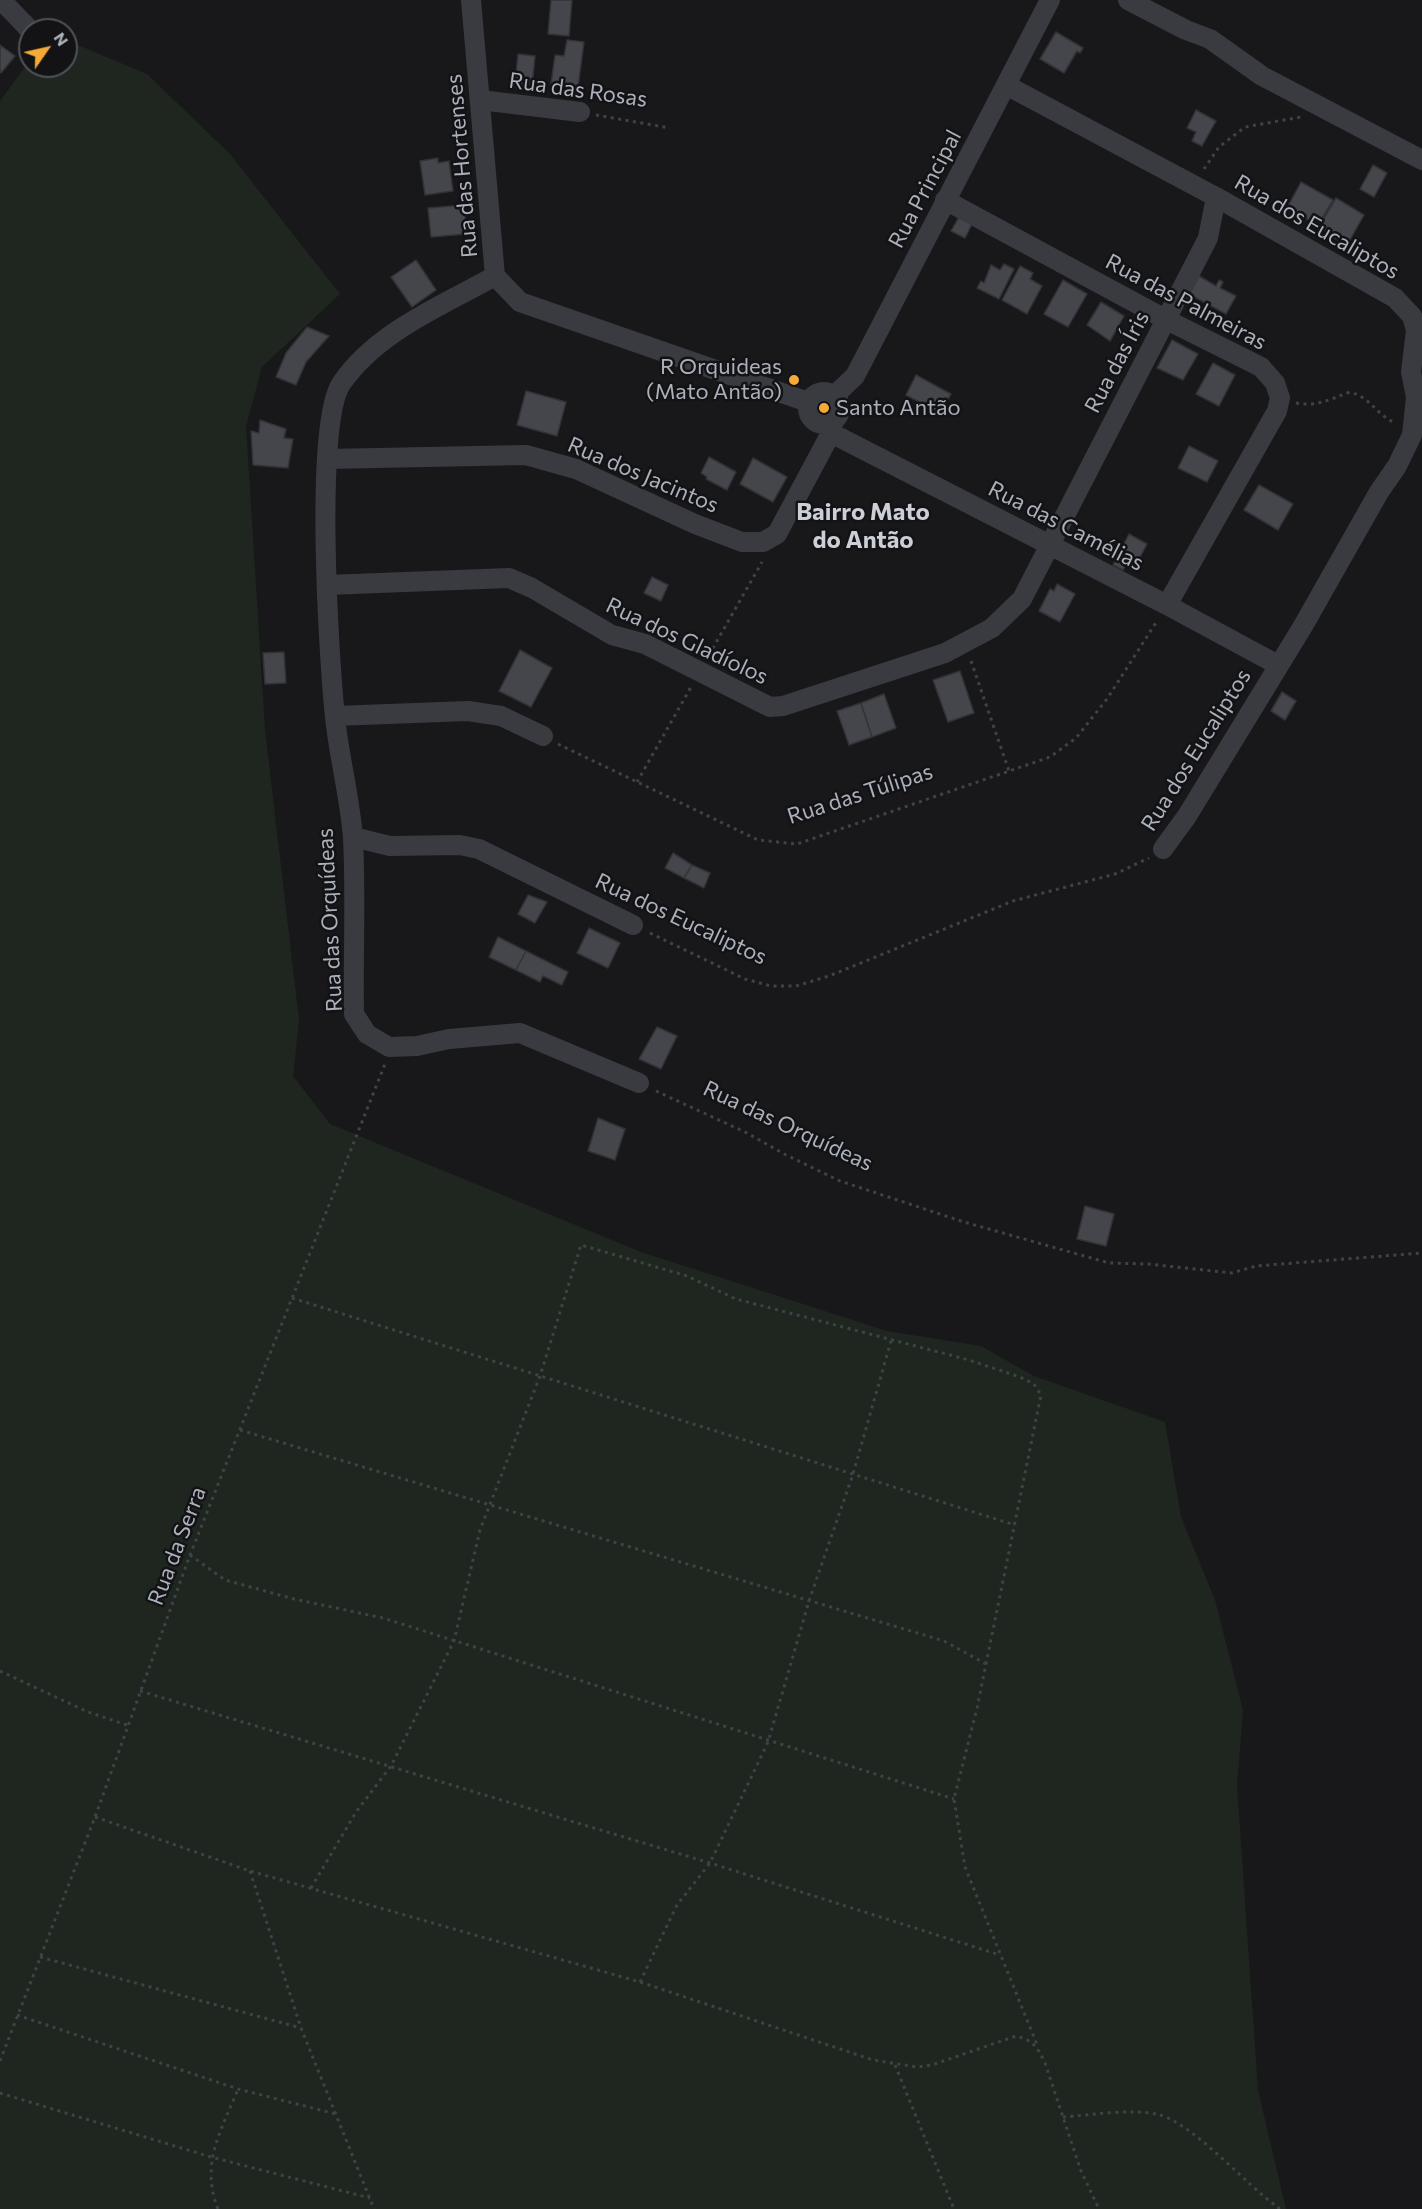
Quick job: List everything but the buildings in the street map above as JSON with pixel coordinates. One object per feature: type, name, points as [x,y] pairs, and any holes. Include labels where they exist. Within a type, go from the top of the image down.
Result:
[{"type":"street","points":[[1,0],[18,18]]},
{"type":"street","name":"Rua das Hortenses","points":[[471,0],[495,276],[520,302],[808,402]]},
{"type":"street","name":"Rua Principal","points":[[835,395],[855,376],[1050,0]]},
{"type":"street","points":[[1128,0],[1186,30],[1210,39],[1262,76],[1422,160]]},
{"type":"street","name":"Rua dos Eucaliptos","points":[[1006,85],[1216,197],[1395,298],[1412,316],[1416,330],[1411,372],[1416,397],[1413,428],[1397,466],[1379,492],[1187,816],[1163,849]]},
{"type":"street","name":"Rua das Rosas","points":[[480,100],[579,112]]},
{"type":"street","name":"Rua das Íris","points":[[1048,544],[1208,238],[1216,197]]},
{"type":"street","name":"Rua das Palmeiras","points":[[945,200],[1167,320],[1261,367],[1275,383],[1281,398]]},
{"type":"street","name":"Rua das Orquídeas","points":[[384,1044],[368,1034],[354,1014],[352,837],[335,716],[327,585],[327,459],[330,425],[340,386],[369,351],[415,321],[495,276]]},
{"type":"street","points":[[777,534],[828,429],[840,413],[840,404],[835,395],[825,391],[815,394],[808,402],[808,413],[815,421],[828,429]]},
{"type":"street","points":[[1167,605],[1276,411],[1281,398]]},
{"type":"street","name":"Rua das Camélias","points":[[828,429],[1278,665]]},
{"type":"street","name":"Rua dos Jacintos","points":[[327,459],[526,455],[576,469],[695,524],[742,542],[763,542],[777,534]]},
{"type":"street","name":"Rua dos Gladíolos","points":[[327,585],[509,578],[532,588],[612,635],[645,644],[770,707],[783,706],[945,653],[992,628],[1022,599],[1048,544]]},
{"type":"street","points":[[335,716],[468,711],[501,716],[543,736]]},
{"type":"street","name":"Rua dos Eucaliptos","points":[[352,837],[390,846],[460,845],[479,849],[633,925]]},
{"type":"street","points":[[384,1044],[389,1047],[417,1046],[449,1038],[520,1034],[639,1083]]},
{"type":"path","points":[[1193,185],[1218,147],[1245,127],[1296,119],[1321,107]]},
{"type":"path","name":"Rua das Rosas","points":[[579,112],[670,128]]},
{"type":"path","points":[[1281,398],[1310,406],[1324,404],[1350,392],[1368,398],[1372,406],[1387,419],[1413,428]]},
{"type":"path","points":[[637,782],[777,534]]},
{"type":"path","name":"Rua das Túlipas","points":[[543,736],[758,840],[797,844],[1050,757],[1076,738],[1107,699],[1167,605]]},
{"type":"path","points":[[964,643],[1008,771]]},
{"type":"path","name":"Rua dos Eucaliptos","points":[[633,925],[744,979],[771,986],[796,986],[829,976],[1013,901],[1115,874],[1140,864],[1163,849]]},
{"type":"path","name":"Rua da Serra","points":[[0,2061],[95,1817],[190,1555],[385,1065],[384,1044]]},
{"type":"path","name":"Rua das Orquídeas","points":[[639,1083],[747,1132],[786,1155],[840,1181],[964,1222],[1109,1263],[1148,1264],[1232,1273],[1256,1266],[1422,1253]]},
{"type":"path","points":[[311,1888],[356,1812],[390,1766],[454,1641],[480,1530],[540,1376],[581,1245],[687,1276],[736,1299],[969,1360],[1020,1377],[1034,1384],[1041,1395],[986,1664],[954,1800],[965,1867],[1038,2047],[1082,2171],[1099,2209]]},
{"type":"path","points":[[292,1298],[1015,1525]]},
{"type":"path","points":[[640,1982],[677,1905],[710,1863],[768,1742],[809,1601],[853,1474],[891,1341]]},
{"type":"path","points":[[240,1430],[944,1641],[986,1664]]},
{"type":"path","points":[[190,1555],[225,1580],[294,1599],[383,1618],[954,1800]]},
{"type":"path","points":[[0,1671],[88,1712],[127,1725]]},
{"type":"path","points":[[140,1691],[710,1863],[1000,1955]]},
{"type":"path","points":[[95,1817],[250,1871],[640,1982],[895,2065],[932,2065],[1016,2036],[1027,2038],[1038,2047]]},
{"type":"path","points":[[250,1871],[301,2028],[374,2209]]},
{"type":"path","points":[[40,1957],[301,2028]]},
{"type":"path","points":[[18,2016],[238,2089],[336,2114]]},
{"type":"path","points":[[895,2065],[954,2209]]},
{"type":"path","points":[[218,2209],[211,2191],[211,2157],[238,2089]]},
{"type":"path","points":[[0,2093],[211,2157],[370,2198]]},
{"type":"path","points":[[1064,2117],[1159,2115],[1182,2126],[1258,2194],[1280,2209]]},
{"type":"shaded area","points":[[78,45],[147,74],[230,154],[340,294],[262,367],[246,426],[265,730],[299,1020],[293,1076],[330,1124],[641,1252],[887,1331],[981,1346],[1034,1376],[1165,1422],[1181,1517],[1215,1600],[1243,1710],[1237,1786],[1258,2090],[1286,2209],[0,2209],[0,101],[18,76],[78,78]]},
{"type":"place","name":"R Orquideas (Mato Antão)","points":[[794,380]]},
{"type":"place","name":"Santo Antão","points":[[824,408]]},
{"type":"district","name":"Bairro Mato do Antão","points":[[863,526]]}]
